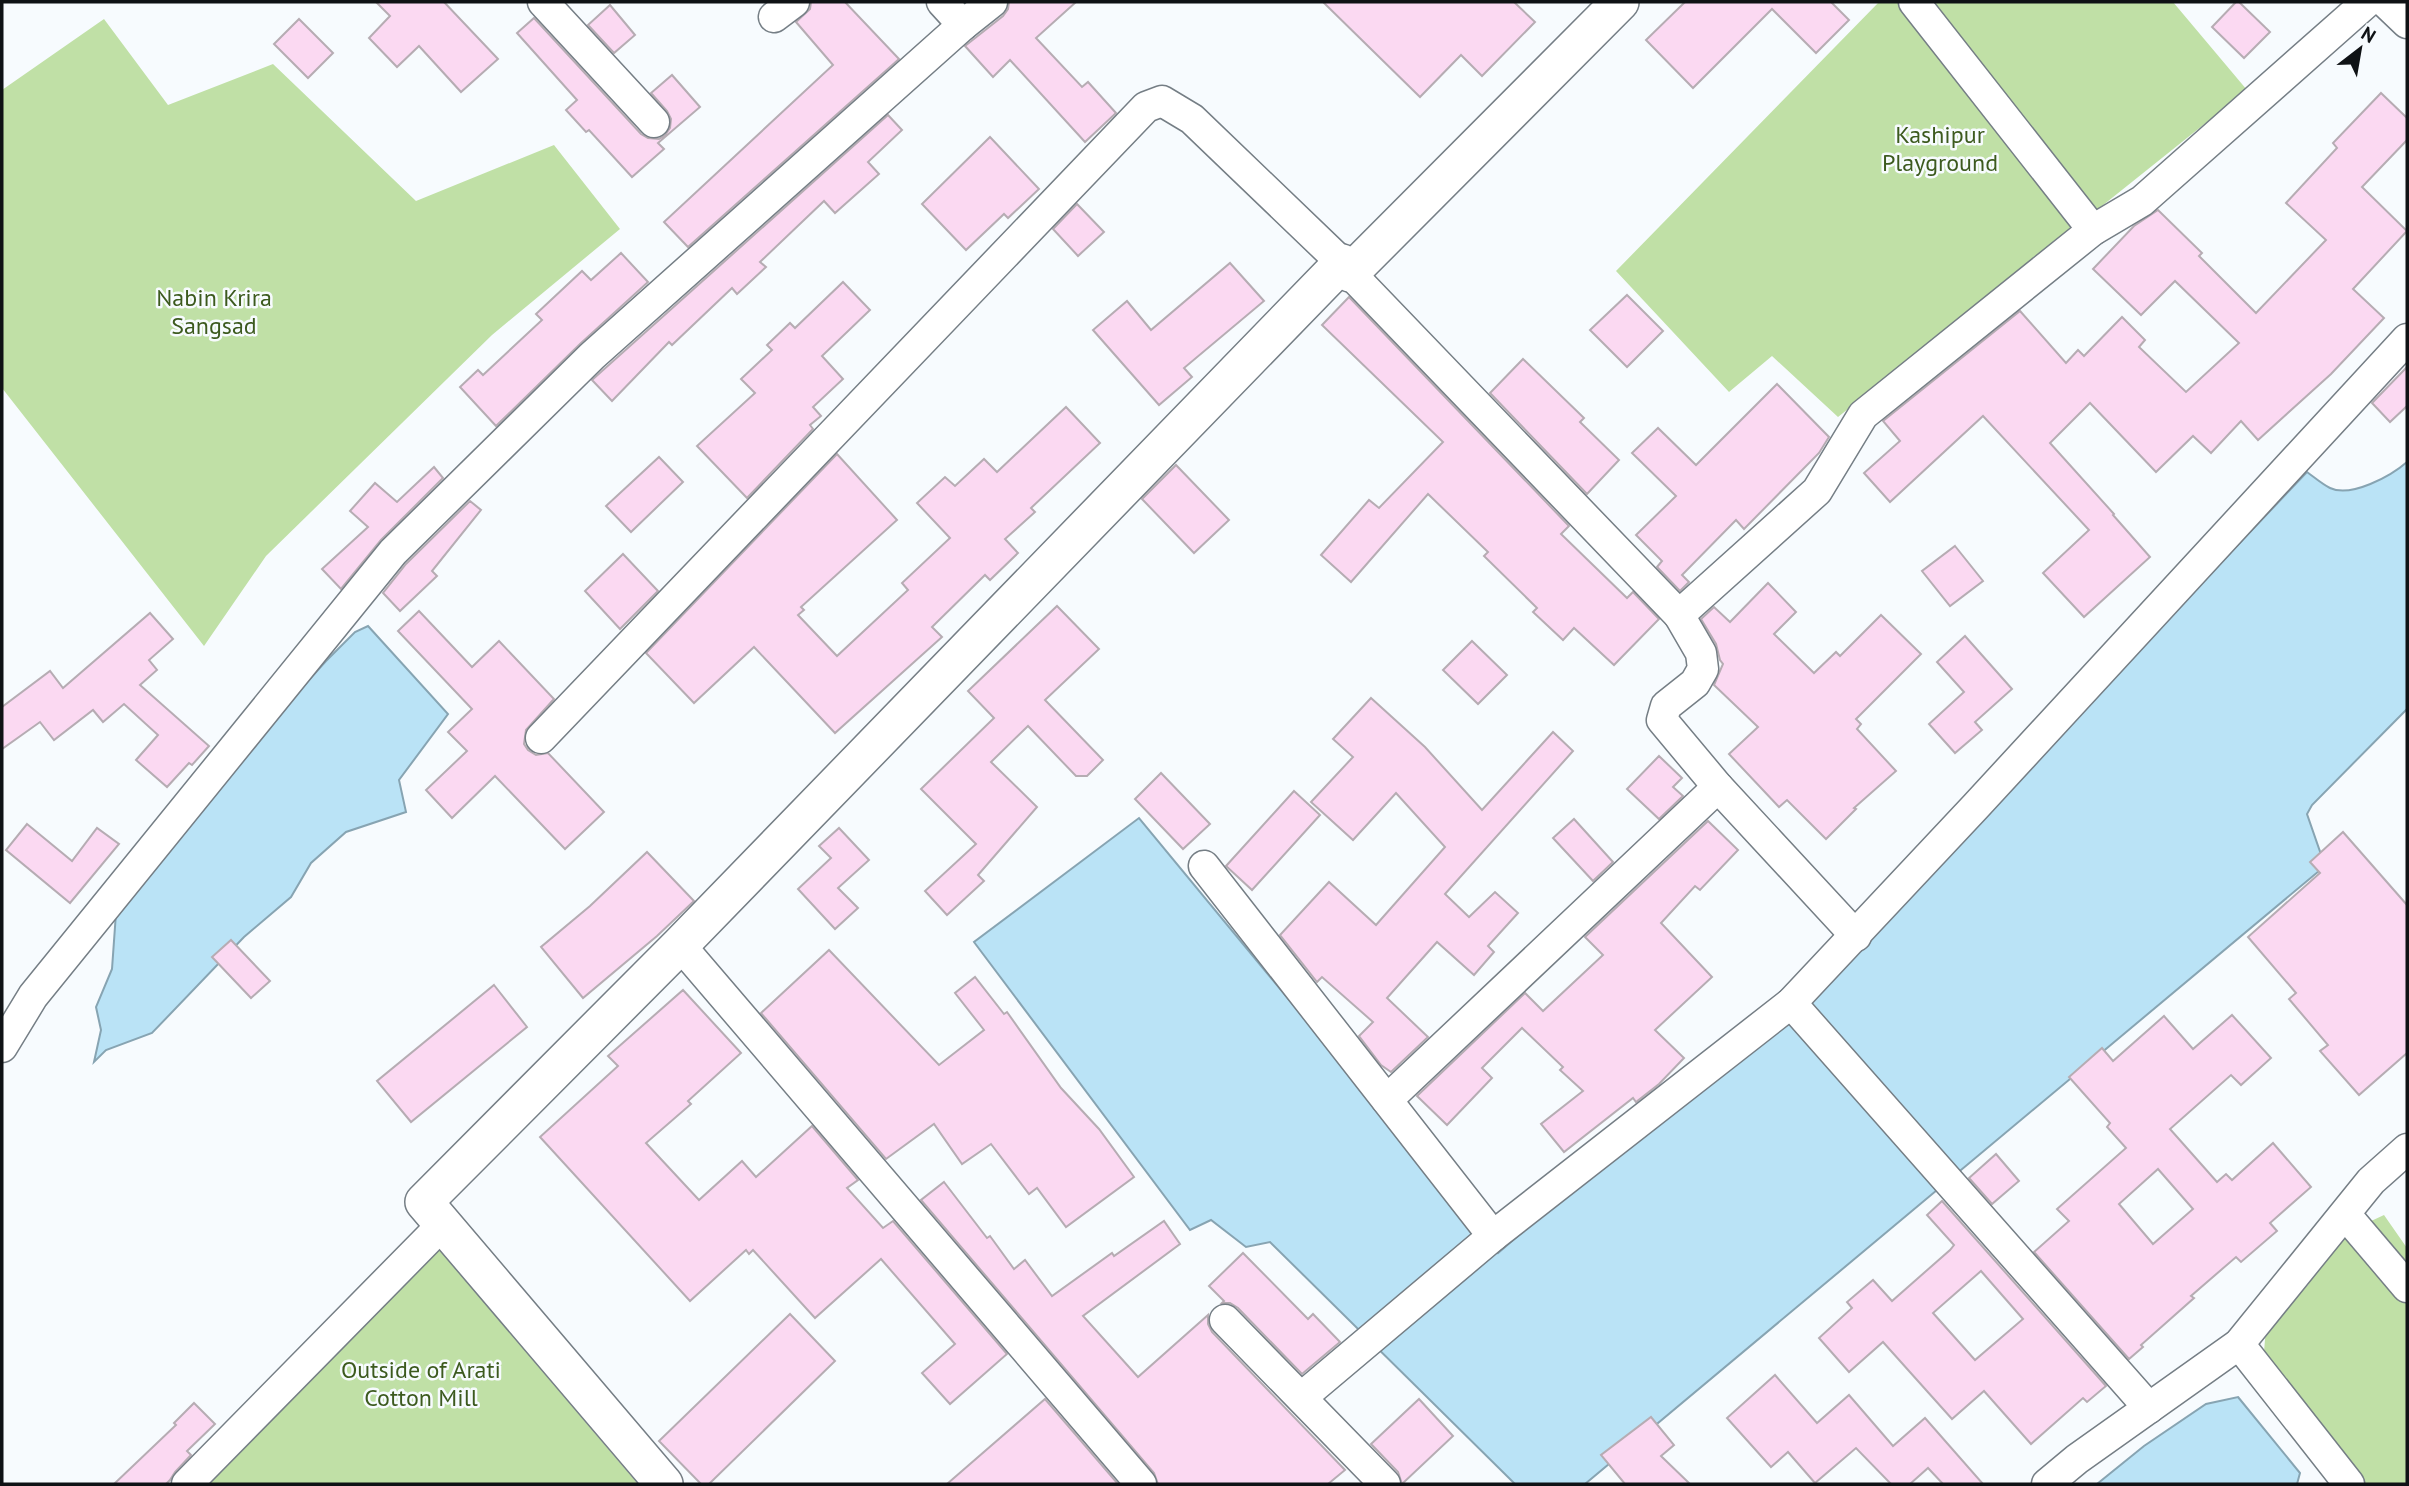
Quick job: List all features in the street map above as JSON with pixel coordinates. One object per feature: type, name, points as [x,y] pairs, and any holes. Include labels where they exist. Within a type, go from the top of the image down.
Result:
[{"type":"street","points":[[543,2],[654,122]]},
{"type":"street","points":[[942,2],[962,25]]},
{"type":"street","points":[[2,1047],[33,996],[393,552],[592,356],[962,25],[992,2]]},
{"type":"street","points":[[664,1484],[424,1202],[1346,268],[1620,2]]},
{"type":"street","points":[[1914,2],[2093,230]]},
{"type":"street","points":[[1679,615],[1817,491],[1863,415],[2093,230],[2142,201],[2367,2]]},
{"type":"street","points":[[2385,2],[2407,23]]},
{"type":"street","points":[[541,738],[1146,107],[1162,101],[1192,119],[1346,268],[1679,615],[1702,653],[1703,669],[1695,682],[1666,706],[1662,720],[1718,787],[1856,936]]},
{"type":"street","points":[[1302,1397],[1493,1236],[1791,1003],[2407,339]]},
{"type":"street","points":[[1387,1100],[1718,787]]},
{"type":"street","points":[[1204,866],[1493,1236]]},
{"type":"street","points":[[680,944],[1142,1484]]},
{"type":"street","points":[[1791,1003],[2149,1408]]},
{"type":"street","points":[[2047,1484],[2077,1459],[2239,1344],[2371,1181],[2407,1149]]},
{"type":"street","points":[[2345,1214],[2407,1287]]},
{"type":"street","points":[[187,1484],[442,1225]]},
{"type":"street","points":[[1225,1320],[1385,1484]]},
{"type":"street","points":[[2239,1344],[2349,1484]]},
{"type":"green space","name":"Kashipur Playground","points":[[1879,2],[2173,2],[2247,90],[1838,417],[1772,356],[1729,392],[1616,271]]},
{"type":"green space","name":"Nabin Krira Sangsad","points":[[104,19],[168,105],[273,64],[416,201],[554,145],[620,229],[492,335],[266,556],[204,646],[2,388],[2,90]]},
{"type":"green space","points":[[2384,1215],[2407,1248],[2407,1484],[2358,1484],[2264,1352],[2266,1327],[2308,1285],[2331,1243]]},
{"type":"green space","name":"Outside of Arati Cotton Mill","points":[[423,1230],[638,1484],[195,1484]]},
{"type":"water","points":[[2407,462],[2407,709],[2312,805],[2307,814],[2325,866],[1585,1484],[1515,1484],[1270,1242],[1246,1247],[1211,1220],[1190,1230],[974,942],[1139,818],[1498,1253],[1862,941],[2307,472],[2330,488],[2349,490],[2381,479]]},
{"type":"water","points":[[368,626],[448,714],[399,780],[406,812],[346,832],[311,863],[291,897],[244,937],[152,1033],[106,1050],[94,1062],[101,1030],[96,1007],[112,969],[116,913],[271,722],[355,632]]},
{"type":"water","points":[[2238,1397],[2300,1473],[2297,1484],[2097,1484],[2144,1446],[2206,1404]]},
{"type":"building","points":[[376,2],[444,2],[498,59],[461,92],[419,46],[397,67],[369,38],[390,16]]},
{"type":"building","points":[[811,2],[845,2],[899,59],[688,247],[664,222],[833,65],[796,22],[810,9]]},
{"type":"building","points":[[1009,2],[1076,2],[1036,38],[1082,87],[1088,82],[1116,113],[1085,142],[1010,60],[993,77],[965,46],[1003,16]]},
{"type":"building","points":[[1323,2],[1514,2],[1535,22],[1482,76],[1461,55],[1420,97]]},
{"type":"building","points":[[1685,2],[1831,2],[1849,20],[1816,53],[1772,9],[1693,88],[1646,40]]},
{"type":"building","points":[[2236,2],[2270,32],[2244,58],[2212,27]]},
{"type":"building","points":[[610,5],[635,35],[614,53],[588,25]]},
{"type":"building","points":[[534,18],[641,134],[648,138],[659,139],[670,128],[671,119],[667,111],[651,93],[672,75],[700,107],[658,143],[664,149],[632,177],[589,130],[586,132],[566,110],[577,100],[517,33]]},
{"type":"building","points":[[299,19],[333,53],[308,78],[274,44]]},
{"type":"building","points":[[2381,93],[2407,118],[2407,140],[2362,187],[2407,231],[2353,289],[2384,318],[2331,374],[2258,440],[2241,421],[2211,453],[2193,436],[2156,472],[2090,403],[2050,443],[2150,557],[2084,617],[2043,573],[2089,530],[1983,416],[1890,502],[1864,473],[1900,441],[1883,421],[2020,311],[2066,363],[2078,350],[2084,356],[2122,317],[2145,340],[2139,347],[2186,392],[2239,343],[2175,281],[2141,315],[2093,269],[2134,226],[2158,210],[2202,253],[2199,256],[2256,313],[2326,240],[2286,203],[2337,148],[2333,143]]},
{"type":"building","points":[[888,115],[902,130],[868,162],[879,174],[835,213],[824,201],[760,262],[766,267],[737,294],[732,288],[672,345],[669,342],[612,401],[592,380]]},
{"type":"building","points":[[990,137],[1039,189],[1008,218],[1004,214],[966,250],[922,204]]},
{"type":"building","points":[[1077,204],[1104,232],[1078,256],[1053,229]]},
{"type":"building","points":[[621,253],[648,282],[496,426],[460,387],[478,370],[483,375],[542,320],[536,314],[582,271],[591,280]]},
{"type":"building","points":[[1230,263],[1264,301],[1184,368],[1192,377],[1159,405],[1093,330],[1127,301],[1151,330]]},
{"type":"building","points":[[843,282],[870,310],[822,356],[843,379],[813,407],[821,416],[810,425],[813,429],[747,498],[697,446],[755,393],[741,379],[772,350],[767,345],[790,323],[795,328]]},
{"type":"building","points":[[1627,295],[1663,331],[1627,367],[1590,330]]},
{"type":"building","points":[[1349,297],[1569,526],[1561,534],[1627,598],[1633,592],[1659,619],[1614,665],[1574,628],[1563,640],[1533,612],[1537,608],[1484,556],[1488,552],[1428,494],[1351,582],[1321,555],[1369,500],[1379,508],[1443,442],[1322,325]]},
{"type":"building","points":[[1523,359],[1584,418],[1580,422],[1619,460],[1587,494],[1490,393]]},
{"type":"building","points":[[2407,367],[2407,406],[2390,422],[2372,403]]},
{"type":"building","points":[[1777,384],[1829,437],[1819,453],[1744,529],[1736,520],[1682,575],[1689,582],[1680,591],[1657,567],[1662,561],[1636,535],[1676,496],[1632,453],[1658,428],[1696,465]]},
{"type":"building","points":[[1066,407],[1100,443],[1031,508],[1035,512],[1005,539],[1018,553],[990,580],[985,575],[932,627],[942,637],[835,733],[754,647],[694,703],[646,653],[837,454],[897,520],[801,607],[804,610],[798,615],[837,656],[908,590],[902,583],[950,538],[917,503],[945,477],[955,486],[984,459],[997,472]]},
{"type":"building","points":[[659,457],[683,482],[631,532],[606,506]]},
{"type":"building","points":[[1176,465],[1229,520],[1194,553],[1142,499]]},
{"type":"building","points":[[434,467],[443,478],[381,540],[341,589],[322,569],[368,527],[350,511],[375,483],[397,502]]},
{"type":"building","points":[[470,501],[481,510],[432,571],[437,576],[400,611],[383,593],[406,564]]},
{"type":"building","points":[[1955,546],[1983,581],[1950,606],[1922,571]]},
{"type":"building","points":[[623,554],[658,591],[620,629],[585,591]]},
{"type":"building","points":[[1768,583],[1796,612],[1774,634],[1814,673],[1836,652],[1840,656],[1881,615],[1921,654],[1856,719],[1861,724],[1857,729],[1896,771],[1854,808],[1856,809],[1826,839],[1787,800],[1779,807],[1729,754],[1758,727],[1714,685],[1723,664],[1716,644],[1701,619],[1714,607],[1730,622]]},
{"type":"building","points":[[1057,606],[1099,649],[1045,700],[1103,760],[1087,776],[1076,776],[1028,726],[991,762],[1037,807],[978,875],[984,881],[947,915],[925,891],[976,844],[921,789],[994,718],[968,691]]},
{"type":"building","points":[[419,611],[472,667],[499,641],[554,699],[526,730],[524,744],[536,755],[548,753],[604,812],[565,849],[495,776],[452,818],[426,790],[467,751],[448,732],[472,709],[398,631]]},
{"type":"building","points":[[150,613],[173,639],[149,660],[157,670],[140,685],[209,746],[192,765],[189,763],[167,787],[136,760],[158,735],[124,704],[103,722],[93,710],[54,740],[40,722],[2,749],[2,707],[50,671],[63,688]]},
{"type":"building","points":[[1965,636],[2012,689],[1975,722],[1982,730],[1955,753],[1929,724],[1964,692],[1937,662]]},
{"type":"building","points":[[1472,641],[1507,675],[1478,704],[1443,670]]},
{"type":"building","points":[[1371,698],[1425,747],[1482,810],[1553,732],[1573,751],[1445,894],[1469,917],[1495,892],[1518,913],[1488,946],[1494,952],[1474,975],[1437,942],[1387,998],[1428,1037],[1391,1072],[1381,1065],[1359,1036],[1373,1022],[1322,977],[1317,982],[1280,935],[1329,882],[1376,925],[1445,847],[1396,793],[1353,840],[1311,802],[1353,757],[1333,739]]},
{"type":"building","points":[[1659,756],[1682,778],[1673,787],[1683,796],[1659,819],[1627,789]]},
{"type":"building","points":[[1161,773],[1210,824],[1183,849],[1135,799]]},
{"type":"building","points":[[1294,791],[1320,815],[1252,890],[1226,866]]},
{"type":"building","points":[[1574,819],[1613,862],[1593,881],[1553,838]]},
{"type":"building","points":[[1708,821],[1738,850],[1700,890],[1695,886],[1661,923],[1712,977],[1655,1030],[1684,1058],[1659,1084],[1636,1102],[1633,1098],[1564,1152],[1541,1124],[1583,1091],[1560,1070],[1563,1067],[1522,1028],[1482,1068],[1492,1078],[1447,1125],[1417,1096],[1525,993],[1543,1011],[1603,955],[1585,937]]},
{"type":"building","points":[[27,824],[72,861],[97,828],[119,844],[70,903],[6,850]]},
{"type":"building","points":[[839,828],[869,860],[838,888],[858,908],[835,929],[798,889],[831,858],[819,846]]},
{"type":"building","points":[[2343,832],[2407,905],[2407,1053],[2359,1095],[2320,1051],[2328,1045],[2289,999],[2296,993],[2248,937],[2320,873],[2310,862]]},
{"type":"building","points":[[647,852],[694,901],[583,998],[541,947],[590,906]]},
{"type":"building","points":[[231,940],[270,981],[251,998],[212,957]]},
{"type":"building","points":[[829,950],[939,1065],[984,1030],[955,993],[975,977],[1004,1014],[1007,1012],[1061,1088],[1099,1129],[1134,1177],[1066,1227],[1037,1188],[1029,1194],[991,1144],[962,1164],[934,1124],[886,1159],[761,1013]]},
{"type":"building","points":[[494,985],[527,1027],[411,1122],[377,1081]]},
{"type":"building","points":[[683,990],[741,1053],[688,1101],[691,1104],[646,1143],[699,1200],[742,1161],[756,1177],[812,1126],[858,1180],[847,1188],[883,1228],[893,1221],[1007,1354],[950,1404],[922,1373],[955,1344],[881,1259],[815,1318],[753,1250],[749,1254],[746,1250],[690,1301],[540,1137],[618,1066],[608,1056]]},
{"type":"building","points":[[2232,1015],[2271,1058],[2241,1085],[2231,1075],[2170,1129],[2217,1182],[2226,1174],[2232,1180],[2273,1143],[2311,1187],[2270,1223],[2277,1231],[2241,1262],[2236,1257],[2191,1296],[2194,1298],[2129,1359],[2034,1252],[2069,1221],[2057,1209],[2126,1148],[2107,1127],[2110,1123],[2069,1077],[2102,1048],[2113,1061],[2164,1016],[2193,1049]],"holes":[[[2158,1169],[2193,1209],[2153,1244],[2119,1204]]]},
{"type":"building","points":[[1996,1154],[2019,1181],[1992,1204],[1969,1178]]},
{"type":"building","points":[[944,1182],[1014,1269],[1025,1260],[1052,1296],[1112,1253],[1114,1256],[1164,1221],[1180,1244],[1083,1316],[1138,1377],[1208,1315],[1212,1332],[1345,1470],[1328,1484],[1158,1484],[1154,1473],[921,1200]]},
{"type":"building","points":[[1942,1201],[2106,1386],[2087,1402],[2083,1398],[2031,1444],[1984,1391],[1952,1419],[1883,1342],[1849,1372],[1819,1338],[1852,1308],[1847,1302],[1873,1280],[1892,1301],[1950,1250],[1954,1245],[1927,1215]],"holes":[[[1981,1271],[2023,1319],[1975,1360],[1933,1313]]]},
{"type":"building","points":[[1243,1253],[1308,1319],[1313,1314],[1340,1342],[1302,1374],[1238,1308],[1230,1303],[1222,1303],[1224,1301],[1209,1286]]},
{"type":"building","points":[[790,1314],[835,1361],[709,1484],[701,1484],[659,1441]]},
{"type":"building","points":[[1775,1375],[1817,1423],[1849,1395],[1893,1446],[1925,1418],[1983,1484],[1943,1484],[1928,1468],[1910,1484],[1891,1484],[1856,1448],[1815,1483],[1788,1452],[1771,1467],[1727,1418]]},
{"type":"building","points":[[1045,1399],[1118,1484],[947,1484]]},
{"type":"building","points":[[1419,1399],[1453,1436],[1402,1484],[1398,1472],[1371,1444]]},
{"type":"building","points":[[194,1403],[215,1424],[187,1451],[191,1455],[170,1480],[166,1484],[114,1484],[176,1425],[174,1423]]},
{"type":"building","points":[[1651,1417],[1674,1445],[1661,1456],[1690,1484],[1625,1484],[1601,1455]]}]
